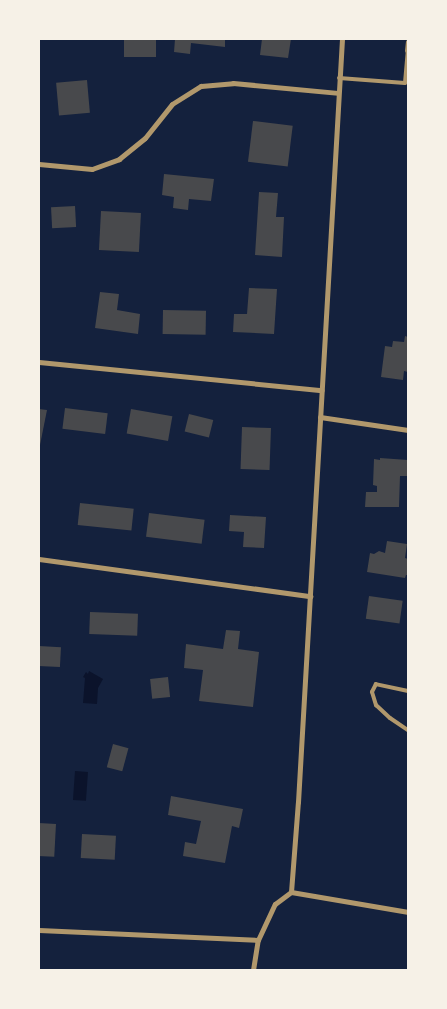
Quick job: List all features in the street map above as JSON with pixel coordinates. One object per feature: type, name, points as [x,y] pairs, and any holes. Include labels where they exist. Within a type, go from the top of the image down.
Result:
[{"type":"street","points":[[291,892],[298,802],[342,39]]},
{"type":"street","points":[[39,164],[92,169],[120,159],[145,138],[172,104],[201,86],[233,83],[338,94]]},
{"type":"street","points":[[39,362],[322,390]]},
{"type":"street","points":[[320,417],[408,430]]},
{"type":"street","points":[[39,559],[310,596]]},
{"type":"street","points":[[253,970],[258,940],[275,904],[291,892],[408,912]]},
{"type":"street","points":[[39,930],[258,940]]},
{"type":"lane","points":[[339,78],[405,83],[408,42]]},
{"type":"lane","points":[[408,691],[376,684],[372,692],[376,705],[390,718],[408,730]]},
{"type":"water","points":[[89,671],[103,679],[98,688],[97,704],[83,703],[85,678],[83,677]]},
{"type":"water","points":[[75,771],[88,772],[86,801],[73,800]]},
{"type":"building","points":[[124,39],[156,39],[156,57],[124,57]]},
{"type":"building","points":[[175,39],[225,39],[225,47],[191,43],[190,54],[174,52]]},
{"type":"building","points":[[262,39],[291,39],[288,58],[260,55]]},
{"type":"building","points":[[87,80],[90,113],[59,116],[56,83]]},
{"type":"building","points":[[253,121],[293,126],[288,167],[248,162]]},
{"type":"building","points":[[164,174],[214,179],[211,201],[189,199],[188,210],[173,208],[174,197],[162,195]]},
{"type":"building","points":[[259,192],[278,193],[276,217],[284,217],[282,257],[255,255]]},
{"type":"building","points":[[75,206],[76,227],[52,228],[51,207]]},
{"type":"building","points":[[101,211],[141,213],[139,252],[99,250]]},
{"type":"building","points":[[249,288],[277,289],[274,334],[233,332],[234,314],[247,314]]},
{"type":"building","points":[[100,292],[119,294],[117,310],[140,314],[138,334],[95,328]]},
{"type":"building","points":[[163,310],[206,311],[206,335],[163,334]]},
{"type":"building","points":[[405,336],[408,337],[408,372],[404,371],[403,380],[381,377],[385,346],[392,347],[393,341],[404,342]]},
{"type":"building","points":[[65,408],[108,413],[105,434],[62,429]]},
{"type":"building","points":[[39,409],[47,410],[40,445],[39,445]]},
{"type":"building","points":[[131,409],[172,416],[168,441],[127,434]]},
{"type":"building","points":[[189,414],[213,420],[209,438],[185,431]]},
{"type":"building","points":[[242,427],[271,428],[270,470],[241,469]]},
{"type":"building","points":[[380,458],[408,460],[408,476],[400,476],[399,507],[365,507],[366,492],[377,492],[377,486],[373,485],[374,459],[380,460]]},
{"type":"building","points":[[80,503],[134,509],[131,531],[78,525]]},
{"type":"building","points":[[149,513],[205,520],[202,544],[146,537]]},
{"type":"building","points":[[230,515],[266,517],[264,548],[243,547],[244,532],[229,531]]},
{"type":"building","points":[[387,541],[407,544],[405,558],[408,559],[408,575],[405,578],[367,572],[370,553],[374,554],[379,551],[385,553]]},
{"type":"building","points":[[369,596],[403,601],[399,624],[366,619]]},
{"type":"building","points":[[90,612],[138,614],[137,636],[89,634]]},
{"type":"building","points":[[226,630],[240,631],[238,649],[259,652],[253,707],[199,701],[203,670],[184,668],[186,644],[223,649]]},
{"type":"building","points":[[39,646],[61,647],[60,667],[39,666]]},
{"type":"building","points":[[168,677],[170,697],[152,699],[150,679]]},
{"type":"building","points":[[113,744],[128,748],[122,771],[107,767]]},
{"type":"building","points":[[171,796],[243,809],[239,828],[232,826],[225,863],[183,856],[185,842],[196,844],[201,821],[168,815]]},
{"type":"building","points":[[39,823],[56,824],[54,857],[39,856]]},
{"type":"building","points":[[82,834],[116,836],[115,860],[81,858]]}]
